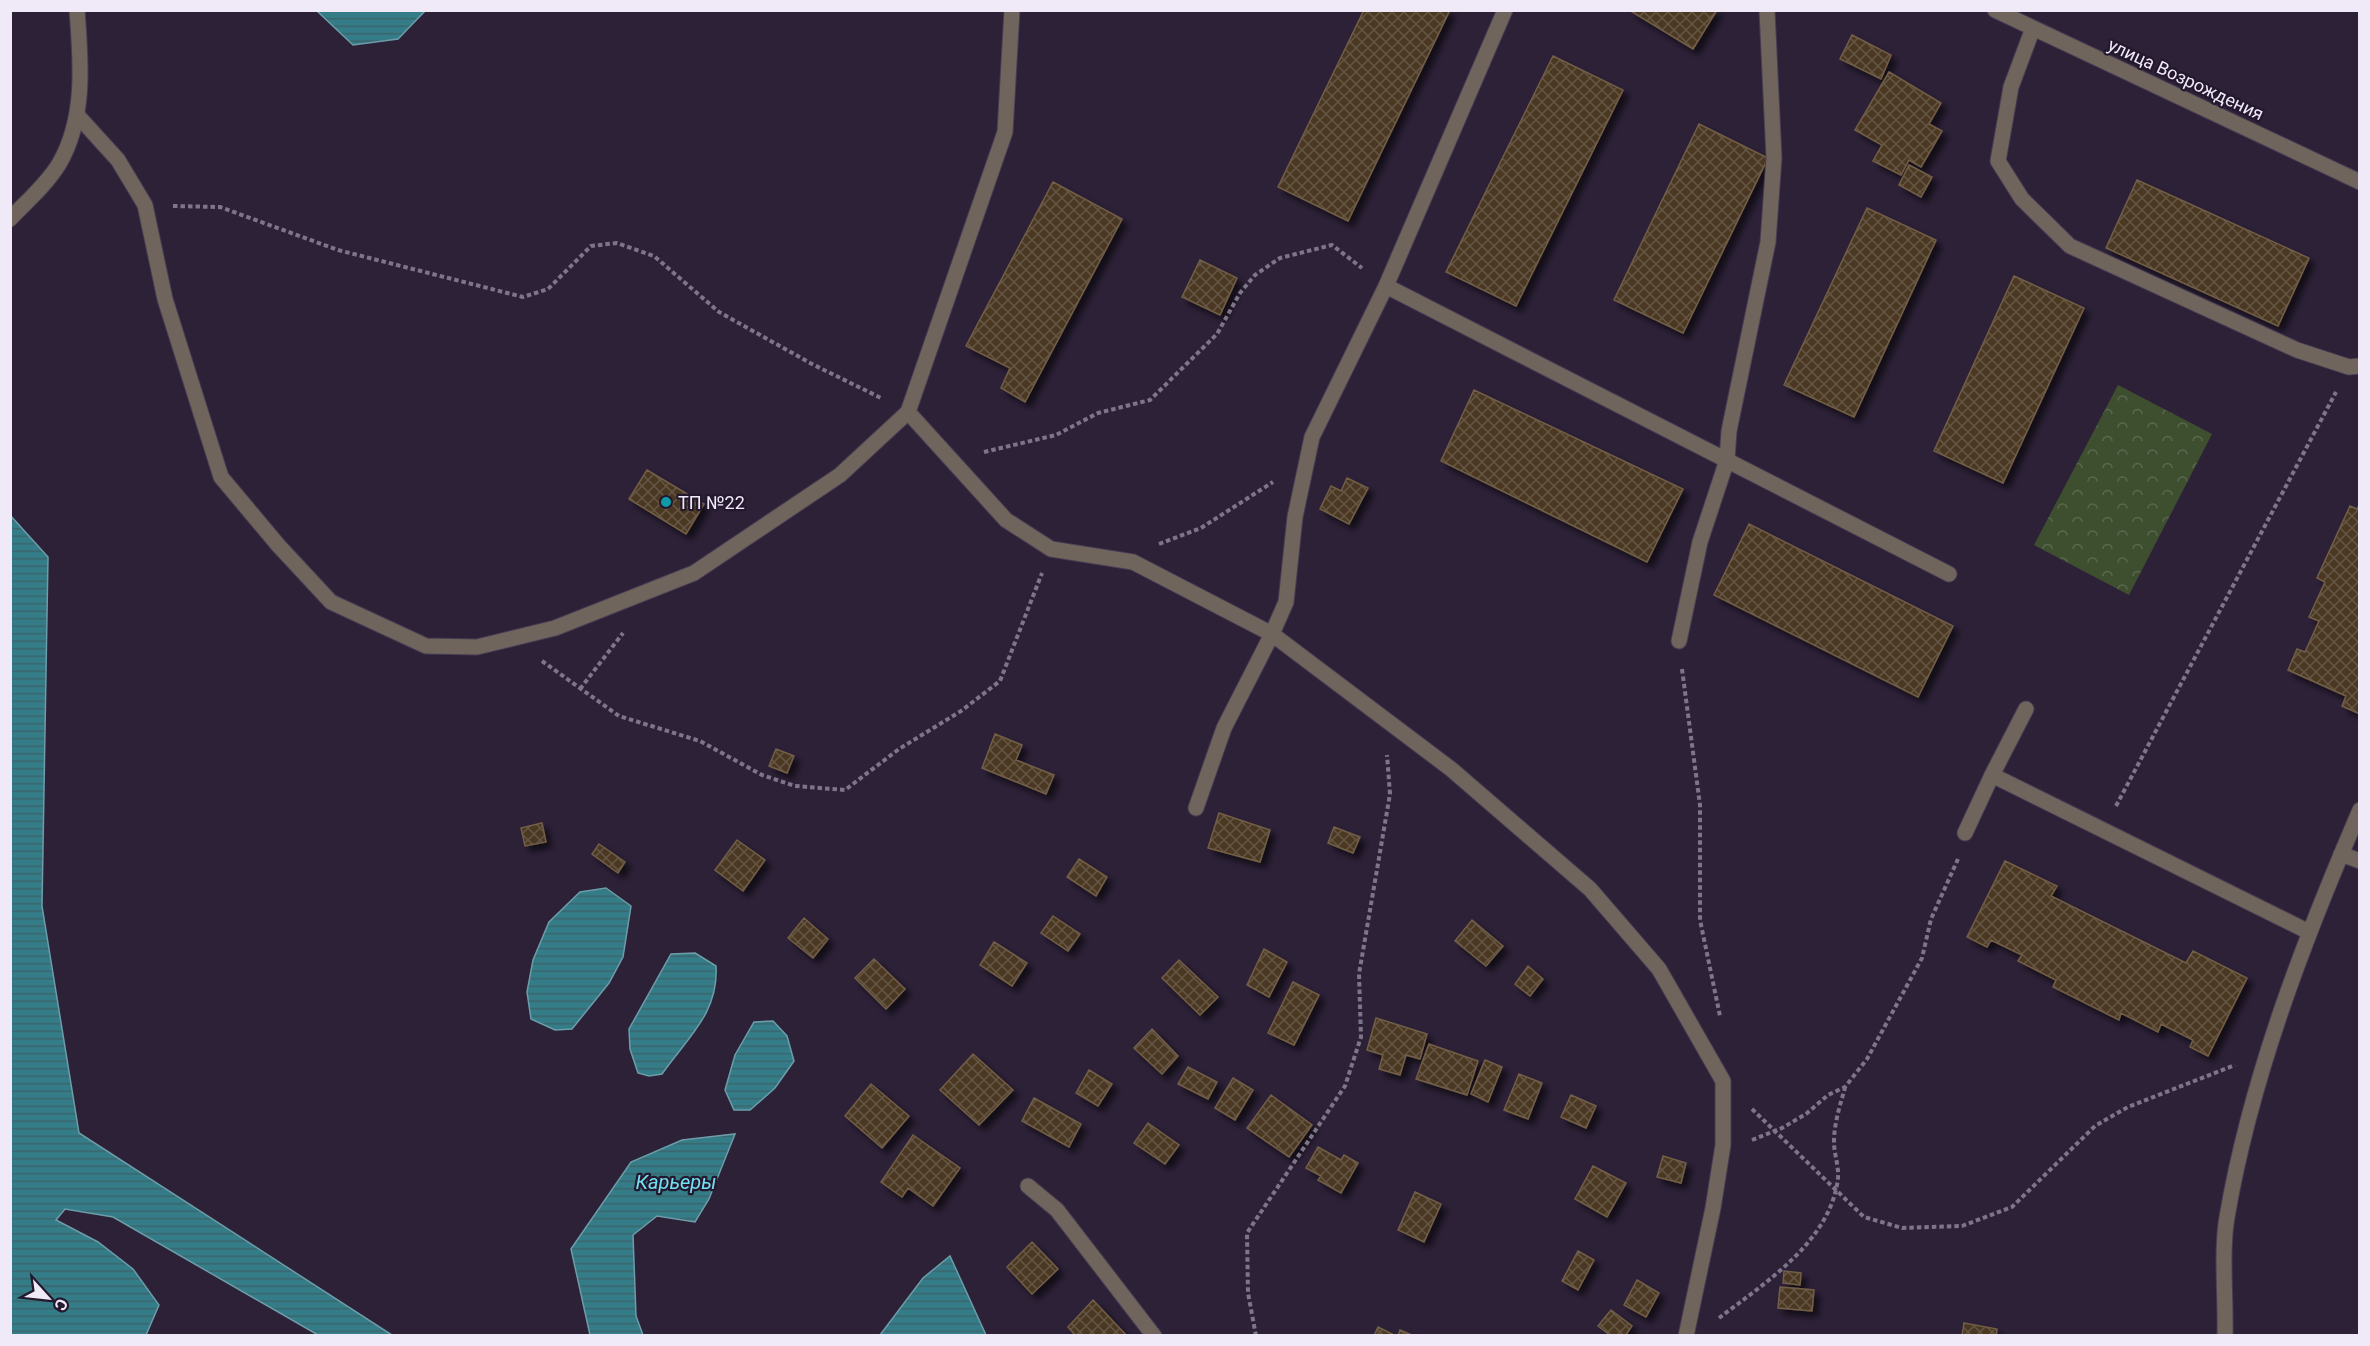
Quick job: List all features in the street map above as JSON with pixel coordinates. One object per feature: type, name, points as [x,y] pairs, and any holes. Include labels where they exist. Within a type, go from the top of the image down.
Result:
[{"type":"street","points":[[10,219],[59,164],[78,116],[80,43],[77,10]]},
{"type":"street","points":[[78,116],[118,160],[145,205],[165,299],[221,477],[278,545],[331,602],[426,646],[477,647],[555,628],[694,573],[840,475],[908,412],[1005,132],[1012,10]]},
{"type":"street","points":[[1196,808],[1224,728],[1286,602],[1294,517],[1312,437],[1386,286],[1505,10]]},
{"type":"street","points":[[1679,641],[1700,542],[1727,460],[1729,431],[1768,242],[1774,158],[1767,10]]},
{"type":"street","name":"улица Возрождения","points":[[1995,10],[2360,182]]},
{"type":"street","points":[[2033,28],[2011,87],[1998,161],[2022,199],[2070,246],[2297,350],[2354,367]]},
{"type":"street","points":[[1386,286],[1949,574]]},
{"type":"street","points":[[908,412],[1006,520],[1051,549],[1133,562],[1272,634],[1451,769],[1590,889],[1659,969],[1723,1081],[1721,1153],[1713,1208],[1686,1335]]},
{"type":"street","points":[[1965,833],[2026,709]]},
{"type":"street","points":[[1992,776],[2104,828],[2309,932]]},
{"type":"street","points":[[2225,1335],[2227,1219],[2250,1112],[2309,932],[2360,810]]},
{"type":"street","points":[[2341,854],[2360,861]]},
{"type":"street","points":[[1028,1186],[1057,1210],[1154,1335]]},
{"type":"path","points":[[145,205],[220,207],[338,250],[523,297],[548,289],[591,246],[617,243],[654,256],[719,312],[812,364],[908,412]]},
{"type":"path","points":[[951,460],[1056,435],[1098,413],[1150,400],[1217,334],[1240,293],[1255,275],[1280,258],[1332,245],[1386,286]]},
{"type":"path","points":[[2104,828],[2354,367]]},
{"type":"path","points":[[1133,562],[1167,539],[1201,528],[1307,461]]},
{"type":"path","points":[[512,639],[619,716],[700,741],[762,775],[795,786],[845,790],[898,749],[961,711],[1000,681],[1051,549]]},
{"type":"path","points":[[580,689],[629,624]]},
{"type":"path","points":[[1679,641],[1700,805],[1700,920],[1722,1026]]},
{"type":"path","points":[[1256,1335],[1248,1293],[1247,1233],[1345,1086],[1360,1037],[1359,974],[1390,794],[1384,719]]},
{"type":"path","points":[[1715,1321],[1804,1251],[1822,1222],[1838,1177],[1834,1142],[1839,1107],[1845,1087],[1866,1059],[1922,958],[1931,919],[1959,858],[1965,833]]},
{"type":"path","points":[[1723,1081],[1863,1217],[1902,1228],[1962,1226],[2012,1207],[2095,1126],[2127,1107],[2269,1052]]},
{"type":"path","points":[[1721,1153],[1775,1132],[1806,1114],[1828,1095],[1845,1087]]},
{"type":"green space","points":[[2118,385],[2212,434],[2129,595],[2034,545]]},
{"type":"water","points":[[317,11],[425,11],[398,39],[353,45]]},
{"type":"water","points":[[10,515],[48,557],[42,906],[79,1133],[392,1335],[318,1335],[113,1217],[65,1209],[56,1220],[98,1242],[133,1269],[159,1305],[146,1335],[11,1335]]},
{"type":"water","points":[[606,888],[631,906],[623,957],[609,983],[572,1029],[555,1030],[531,1019],[527,992],[533,960],[549,922],[580,892]]},
{"type":"water","points":[[695,953],[716,966],[716,983],[707,1011],[700,1024],[662,1074],[649,1076],[638,1073],[630,1049],[629,1029],[671,954]]},
{"type":"water","points":[[773,1021],[787,1036],[794,1061],[775,1088],[750,1110],[734,1110],[725,1090],[735,1055],[754,1022]]},
{"type":"water","name":"Карьеры","points":[[735,1134],[709,1199],[695,1222],[657,1216],[633,1235],[636,1316],[643,1335],[590,1335],[571,1249],[631,1162],[682,1140]]},
{"type":"water","points":[[950,1256],[986,1335],[880,1335],[923,1278]]},
{"type":"building","points":[[1364,10],[1450,10],[1348,221],[1278,187]]},
{"type":"building","points":[[1629,10],[1717,10],[1693,49]]},
{"type":"building","points":[[1852,35],[1891,55],[1881,79],[1840,59]]},
{"type":"building","points":[[1553,56],[1623,90],[1516,306],[1446,272]]},
{"type":"building","points":[[1889,72],[1941,103],[1929,124],[1942,131],[1921,167],[1909,160],[1901,175],[1873,161],[1882,145],[1855,130]]},
{"type":"building","points":[[1699,124],[1768,158],[1683,333],[1614,300]]},
{"type":"building","points":[[1909,165],[1932,177],[1921,197],[1899,185]]},
{"type":"building","points":[[2137,180],[2309,258],[2278,326],[2106,248]]},
{"type":"building","points":[[1053,182],[1122,219],[1025,402],[1001,388],[1010,368],[966,346]]},
{"type":"building","points":[[1867,208],[1936,240],[1854,417],[1784,385]]},
{"type":"building","points":[[1200,260],[1237,278],[1220,315],[1182,297]]},
{"type":"building","points":[[2014,276],[2084,308],[2003,483],[1934,451]]},
{"type":"building","points":[[1474,390],[1683,489],[1647,562],[1441,461]]},
{"type":"building","name":"ТП №22","points":[[647,470],[704,504],[686,534],[629,499]]},
{"type":"building","points":[[1347,478],[1368,488],[1349,524],[1320,509],[1331,486],[1341,491]]},
{"type":"building","points":[[2360,503],[2360,714],[2342,706],[2346,696],[2288,670],[2297,649],[2305,652],[2319,621],[2309,617],[2325,582],[2317,578],[2350,506],[2357,509]]},
{"type":"building","points":[[1749,524],[1953,626],[1918,697],[1714,595]]},
{"type":"building","points":[[995,734],[1022,745],[1016,760],[1054,775],[1046,794],[982,768]]},
{"type":"building","points":[[776,749],[794,756],[787,773],[769,766]]},
{"type":"building","points":[[1219,813],[1270,830],[1260,862],[1208,848]]},
{"type":"building","points":[[542,823],[546,842],[525,846],[521,828]]},
{"type":"building","points":[[1334,827],[1360,837],[1353,853],[1328,843]]},
{"type":"building","points":[[737,840],[765,860],[743,891],[715,870]]},
{"type":"building","points":[[599,844],[625,862],[618,873],[592,854]]},
{"type":"building","points":[[1079,859],[1107,877],[1096,896],[1067,877]]},
{"type":"building","points":[[2005,861],[2057,886],[2051,896],[2186,963],[2193,951],[2247,978],[2208,1056],[2190,1047],[2193,1040],[2161,1024],[2158,1032],[2121,1013],[2119,1020],[2053,987],[2056,980],[2018,961],[2022,955],[1991,940],[1987,947],[1967,937]]},
{"type":"building","points":[[1053,916],[1080,934],[1068,951],[1041,933]]},
{"type":"building","points":[[804,918],[828,939],[813,958],[788,938]]},
{"type":"building","points":[[1472,920],[1503,946],[1486,966],[1455,941]]},
{"type":"building","points":[[994,942],[1027,963],[1012,986],[980,965]]},
{"type":"building","points":[[1264,949],[1287,962],[1269,997],[1247,985]]},
{"type":"building","points":[[874,959],[905,989],[886,1009],[855,978]]},
{"type":"building","points":[[1179,960],[1218,997],[1200,1015],[1162,978]]},
{"type":"building","points":[[1528,966],[1543,979],[1530,996],[1515,984]]},
{"type":"building","points":[[1293,982],[1319,995],[1294,1045],[1268,1033]]},
{"type":"building","points":[[1376,1018],[1427,1034],[1420,1059],[1406,1055],[1400,1075],[1379,1069],[1383,1055],[1367,1050]]},
{"type":"building","points":[[1152,1029],[1178,1056],[1162,1074],[1134,1048]]},
{"type":"building","points":[[1429,1044],[1478,1061],[1467,1095],[1416,1079]]},
{"type":"building","points":[[973,1054],[1013,1090],[979,1125],[940,1090]]},
{"type":"building","points":[[1485,1060],[1502,1067],[1488,1102],[1471,1094]]},
{"type":"building","points":[[1188,1067],[1217,1082],[1208,1099],[1178,1084]]},
{"type":"building","points":[[1089,1070],[1112,1084],[1098,1106],[1076,1093]]},
{"type":"building","points":[[1519,1074],[1542,1083],[1528,1119],[1504,1110]]},
{"type":"building","points":[[1233,1078],[1253,1090],[1235,1120],[1215,1108]]},
{"type":"building","points":[[871,1084],[909,1116],[882,1148],[845,1116]]},
{"type":"building","points":[[1271,1095],[1312,1125],[1289,1157],[1247,1128]]},
{"type":"building","points":[[1571,1095],[1596,1106],[1586,1128],[1561,1117]]},
{"type":"building","points":[[1034,1098],[1081,1124],[1069,1147],[1022,1121]]},
{"type":"building","points":[[1148,1123],[1179,1145],[1165,1164],[1134,1143]]},
{"type":"building","points":[[913,1135],[960,1168],[933,1206],[908,1188],[902,1197],[881,1182]]},
{"type":"building","points":[[1318,1147],[1341,1160],[1344,1155],[1358,1163],[1341,1193],[1318,1180],[1321,1176],[1306,1168]]},
{"type":"building","points":[[1663,1156],[1686,1163],[1681,1183],[1657,1177]]},
{"type":"building","points":[[1593,1166],[1626,1183],[1607,1217],[1575,1199]]},
{"type":"building","points":[[1415,1192],[1441,1204],[1424,1242],[1398,1230]]},
{"type":"building","points":[[1032,1242],[1058,1269],[1032,1294],[1007,1267]]},
{"type":"building","points":[[1578,1251],[1594,1260],[1578,1290],[1562,1281]]},
{"type":"building","points":[[1784,1271],[1801,1273],[1800,1285],[1783,1283]]},
{"type":"building","points":[[1637,1280],[1659,1293],[1646,1317],[1624,1305]]},
{"type":"building","points":[[1780,1287],[1814,1290],[1812,1311],[1778,1308]]},
{"type":"building","points":[[1093,1300],[1127,1336],[1076,1336],[1068,1327]]},
{"type":"building","points":[[1611,1310],[1632,1326],[1625,1336],[1611,1336],[1598,1326]]},
{"type":"building","points":[[1964,1323],[1997,1329],[1996,1336],[1962,1336]]},
{"type":"building","points":[[1378,1327],[1394,1335],[1374,1336]]},
{"type":"building","points":[[1400,1330],[1414,1336],[1398,1336]]},
{"type":"place","name":"ТП №22","points":[[666,502]]}]
